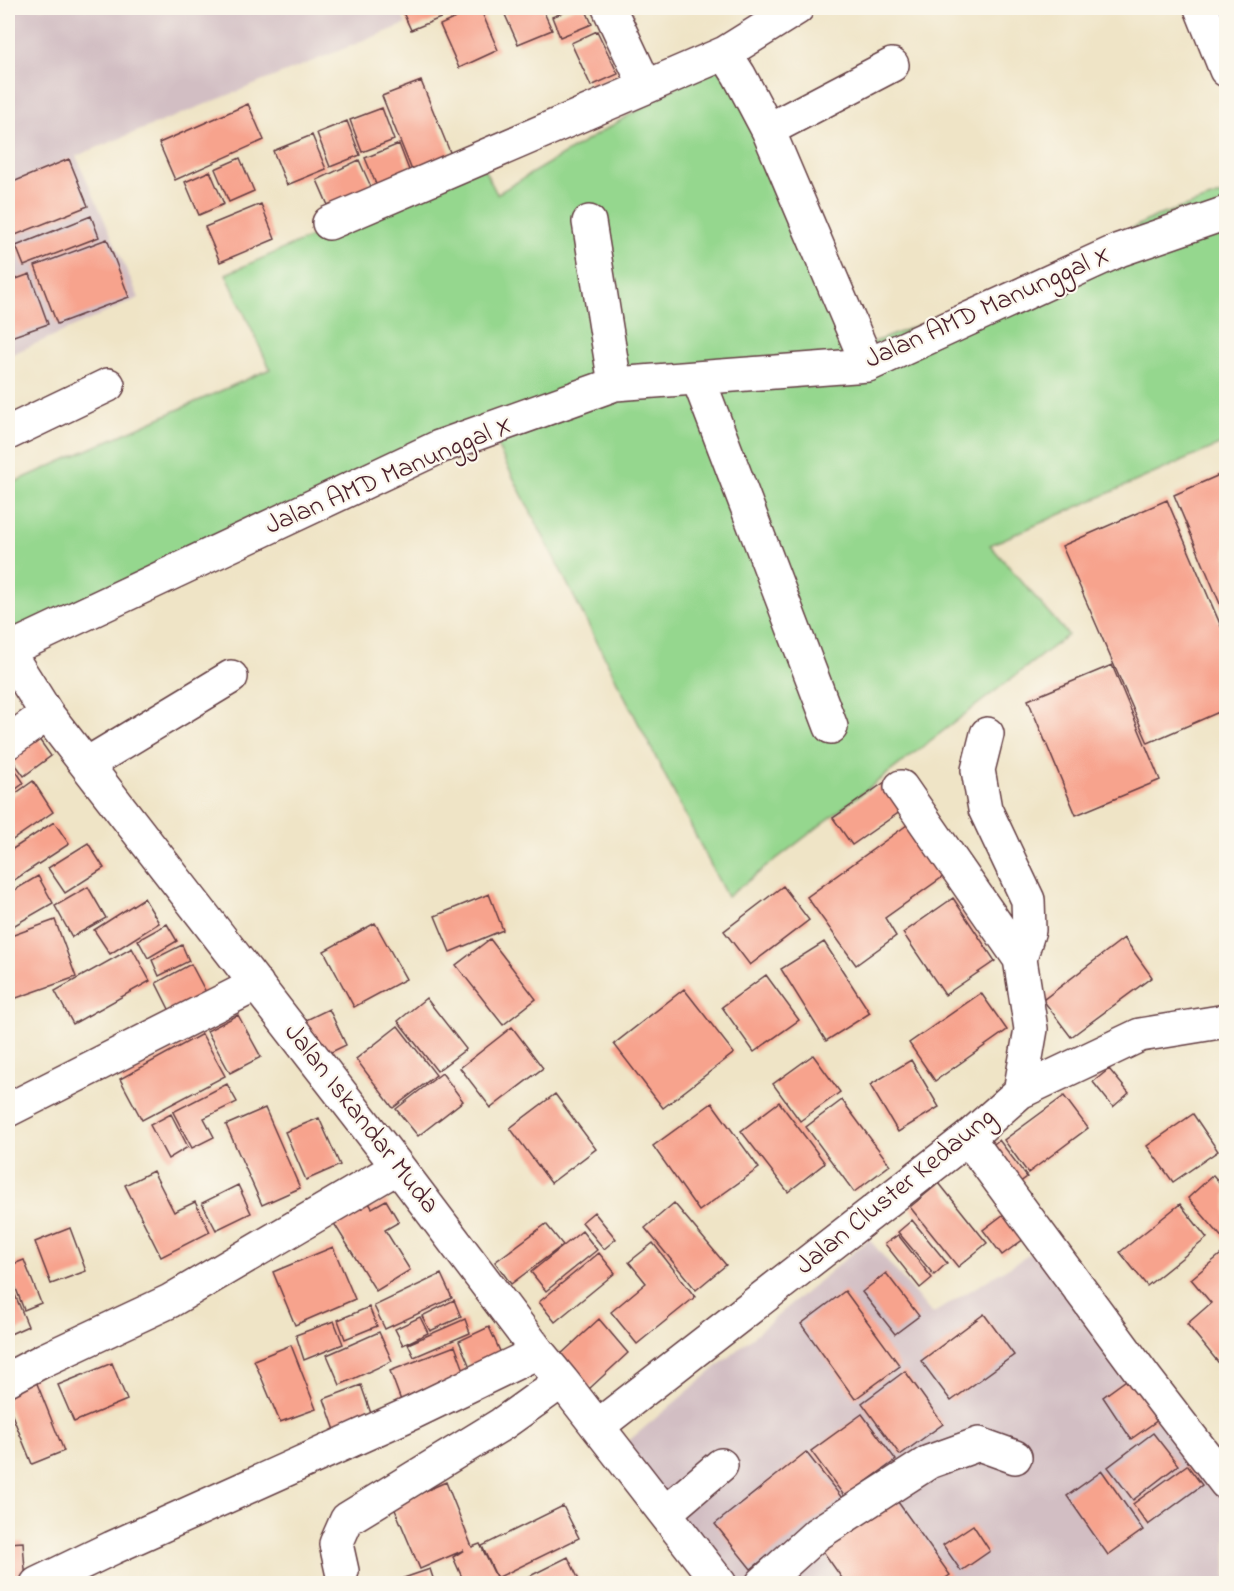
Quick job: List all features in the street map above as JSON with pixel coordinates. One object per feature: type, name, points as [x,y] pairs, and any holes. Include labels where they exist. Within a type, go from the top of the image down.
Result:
[{"type":"street","points":[[609,8],[646,87]]},
{"type":"street","points":[[329,223],[725,53],[797,8]]},
{"type":"street","points":[[1201,8],[1227,70]]},
{"type":"street","points":[[725,53],[740,75],[768,130],[868,365]]},
{"type":"street","points":[[768,130],[892,65]]},
{"type":"street","name":"Jalan AMD Manunggal X","points":[[8,651],[440,447],[615,384],[868,365],[1119,250],[1227,213]]},
{"type":"street","points":[[589,222],[615,384]]},
{"type":"street","points":[[698,378],[831,727]]},
{"type":"street","points":[[8,433],[108,385]]},
{"type":"street","name":"Jalan Iskandar Muda","points":[[8,651],[47,714],[398,1167],[538,1352],[720,1584]]},
{"type":"street","points":[[87,764],[231,677]]},
{"type":"street","points":[[8,742],[47,714]]},
{"type":"street","points":[[987,734],[978,770],[985,809],[1028,900],[1029,930],[1020,959]]},
{"type":"street","points":[[902,788],[1020,959],[1031,1029],[1020,1092]]},
{"type":"street","points":[[8,1110],[257,984]]},
{"type":"street","name":"Jalan Cluster Kedaung","points":[[598,1426],[968,1138],[1020,1092],[1140,1035],[1227,1021]]},
{"type":"street","points":[[968,1138],[1227,1483]]},
{"type":"street","points":[[8,1379],[170,1301],[398,1167]]},
{"type":"street","points":[[38,1584],[112,1548],[414,1412],[538,1352]]},
{"type":"street","points":[[342,1570],[336,1544],[347,1519],[502,1424],[562,1382]]},
{"type":"street","points":[[762,1584],[817,1534],[928,1462],[979,1444],[1015,1457]]},
{"type":"street","points":[[665,1513],[721,1465]]},
{"type":"shaded area","points":[[8,8],[399,8],[406,24],[76,156],[139,298],[8,356]]},
{"type":"shaded area","points":[[869,1239],[932,1314],[1045,1245],[1226,1505],[1226,1583],[731,1583],[626,1443]]},
{"type":"green space","points":[[725,58],[861,347],[1019,287],[1154,217],[1226,193],[1226,442],[990,545],[1068,635],[727,897],[490,432],[24,646],[8,623],[8,485],[270,369],[226,274],[481,163],[497,194]]},
{"type":"building","points":[[401,8],[465,8],[411,30]]},
{"type":"building","points":[[480,8],[498,50],[459,68],[440,25]]},
{"type":"building","points":[[502,8],[542,8],[552,30],[518,44]]},
{"type":"building","points":[[575,8],[585,8],[592,24],[560,37],[552,17]]},
{"type":"building","points":[[597,31],[618,74],[591,86],[571,43]]},
{"type":"building","points":[[421,81],[452,157],[413,173],[382,96]]},
{"type":"building","points":[[248,104],[264,140],[175,180],[159,143]]},
{"type":"building","points":[[382,108],[394,140],[362,152],[350,120]]},
{"type":"building","points":[[347,121],[360,155],[330,167],[317,133]]},
{"type":"building","points":[[312,135],[326,169],[287,185],[273,151]]},
{"type":"building","points":[[399,144],[414,183],[381,196],[365,158]]},
{"type":"building","points":[[240,158],[254,191],[229,202],[215,169]]},
{"type":"building","points":[[69,159],[88,206],[8,238],[8,184]]},
{"type":"building","points":[[359,160],[377,200],[334,219],[317,180]]},
{"type":"building","points":[[210,171],[224,204],[199,215],[185,182]]},
{"type":"building","points":[[261,204],[275,239],[220,262],[205,227]]},
{"type":"building","points":[[91,216],[99,237],[24,266],[16,246]]},
{"type":"building","points":[[107,239],[129,297],[57,324],[35,266]]},
{"type":"building","points":[[30,274],[48,324],[8,338],[8,282]]},
{"type":"building","points":[[1226,472],[1226,618],[1174,495]]},
{"type":"building","points":[[1167,500],[1226,638],[1226,709],[1148,743],[1062,546]]},
{"type":"building","points":[[1112,665],[1160,780],[1076,815],[1028,700]]},
{"type":"building","points":[[36,735],[51,756],[24,776],[8,754]]},
{"type":"building","points":[[8,759],[24,783],[8,795]]},
{"type":"building","points":[[33,781],[53,812],[8,843],[8,799]]},
{"type":"building","points":[[885,782],[904,809],[852,845],[833,818]]},
{"type":"building","points":[[914,820],[951,871],[885,918],[896,936],[856,965],[807,897]]},
{"type":"building","points":[[54,822],[69,844],[8,884],[8,852]]},
{"type":"building","points":[[88,843],[104,868],[65,893],[48,868]]},
{"type":"building","points":[[38,876],[53,903],[8,929],[8,894]]},
{"type":"building","points":[[783,886],[809,920],[750,965],[724,931]]},
{"type":"building","points":[[88,887],[106,918],[72,937],[55,906]]},
{"type":"building","points":[[489,894],[503,930],[450,952],[435,916]]},
{"type":"building","points":[[144,898],[159,923],[110,954],[94,930]]},
{"type":"building","points":[[953,898],[995,961],[945,995],[903,933]]},
{"type":"building","points":[[55,920],[76,977],[8,1001],[8,937]]},
{"type":"building","points":[[375,923],[406,979],[354,1007],[324,951]]},
{"type":"building","points":[[167,924],[177,941],[148,958],[138,940]]},
{"type":"building","points":[[1124,938],[1152,977],[1071,1037],[1043,1000]]},
{"type":"building","points":[[490,939],[536,999],[503,1025],[456,965]]},
{"type":"building","points":[[824,942],[870,1013],[826,1041],[781,969]]},
{"type":"building","points":[[182,945],[189,961],[159,976],[152,960]]},
{"type":"building","points":[[132,948],[150,981],[73,1024],[55,991]]},
{"type":"building","points":[[191,964],[210,1000],[174,1019],[156,983]]},
{"type":"building","points":[[766,975],[799,1020],[754,1052],[722,1007]]},
{"type":"building","points":[[684,989],[734,1053],[663,1108],[614,1044]]},
{"type":"building","points":[[981,993],[1007,1030],[935,1081],[909,1043]]},
{"type":"building","points":[[426,998],[466,1049],[437,1071],[398,1021]]},
{"type":"building","points":[[329,1009],[346,1045],[321,1057],[304,1021]]},
{"type":"building","points":[[238,1015],[261,1057],[230,1073],[207,1031]]},
{"type":"building","points":[[398,1026],[436,1075],[393,1108],[356,1059]]},
{"type":"building","points":[[512,1027],[543,1068],[491,1108],[460,1068]]},
{"type":"building","points":[[202,1034],[225,1076],[142,1120],[120,1079]]},
{"type":"building","points":[[813,1055],[840,1092],[800,1121],[773,1084]]},
{"type":"building","points":[[911,1060],[939,1107],[898,1132],[870,1085]]},
{"type":"building","points":[[1109,1069],[1129,1093],[1113,1107],[1093,1082]]},
{"type":"building","points":[[442,1073],[463,1101],[418,1136],[396,1109]]},
{"type":"building","points":[[227,1084],[237,1102],[204,1118],[214,1137],[192,1148],[173,1112]]},
{"type":"building","points":[[555,1094],[596,1149],[551,1183],[510,1128]]},
{"type":"building","points":[[1064,1096],[1088,1128],[1028,1173],[1004,1140]]},
{"type":"building","points":[[842,1100],[890,1165],[854,1192],[806,1127]]},
{"type":"building","points":[[779,1102],[825,1163],[788,1192],[741,1131]]},
{"type":"building","points":[[712,1103],[759,1168],[699,1211],[653,1146]]},
{"type":"building","points":[[265,1108],[300,1188],[262,1205],[226,1125]]},
{"type":"building","points":[[171,1114],[188,1147],[168,1159],[150,1125]]},
{"type":"building","points":[[1193,1114],[1218,1151],[1173,1182],[1147,1146]]},
{"type":"building","points":[[319,1118],[340,1165],[306,1180],[285,1132]]},
{"type":"building","points":[[999,1140],[1027,1177],[1009,1190],[982,1153]]},
{"type":"building","points":[[153,1171],[174,1212],[195,1202],[210,1232],[161,1257],[125,1185]]},
{"type":"building","points":[[1213,1175],[1226,1190],[1225,1241],[1188,1198]]},
{"type":"building","points":[[939,1183],[987,1243],[958,1267],[910,1207]]},
{"type":"building","points":[[238,1185],[251,1213],[216,1230],[202,1203]]},
{"type":"building","points":[[364,1195],[372,1208],[386,1200],[399,1222],[385,1230],[410,1270],[376,1291],[330,1217]]},
{"type":"building","points":[[674,1203],[726,1265],[696,1290],[645,1228]]},
{"type":"building","points":[[1180,1204],[1207,1238],[1147,1286],[1120,1252]]},
{"type":"building","points":[[1008,1211],[1028,1236],[1002,1255],[983,1230]]},
{"type":"building","points":[[594,1212],[616,1239],[604,1249],[582,1222]]},
{"type":"building","points":[[912,1220],[947,1263],[934,1275],[898,1232]]},
{"type":"building","points":[[546,1224],[563,1245],[511,1284],[495,1262]]},
{"type":"building","points":[[70,1228],[86,1271],[51,1284],[35,1242]]},
{"type":"building","points":[[582,1231],[597,1250],[546,1291],[531,1272]]},
{"type":"building","points":[[898,1235],[932,1278],[920,1288],[885,1244]]},
{"type":"building","points":[[653,1243],[695,1297],[637,1344],[611,1312],[646,1283],[629,1262]]},
{"type":"building","points":[[333,1247],[355,1299],[295,1325],[273,1272]]},
{"type":"building","points":[[1226,1250],[1226,1372],[1187,1324],[1211,1303],[1191,1279]]},
{"type":"building","points":[[599,1253],[615,1273],[555,1322],[539,1302]]},
{"type":"building","points":[[24,1260],[41,1303],[24,1310],[8,1266]]},
{"type":"building","points":[[886,1273],[919,1316],[895,1334],[862,1292]]},
{"type":"building","points":[[441,1274],[452,1298],[385,1329],[374,1306]]},
{"type":"building","points":[[8,1278],[28,1326],[8,1335]]},
{"type":"building","points":[[845,1291],[900,1366],[855,1399],[801,1324]]},
{"type":"building","points":[[454,1300],[461,1317],[430,1331],[422,1316]]},
{"type":"building","points":[[369,1307],[377,1326],[345,1339],[338,1320]]},
{"type":"building","points":[[984,1314],[1014,1355],[951,1401],[921,1361]]},
{"type":"building","points":[[420,1317],[428,1333],[403,1345],[395,1329]]},
{"type":"building","points":[[465,1319],[470,1333],[414,1357],[408,1344]]},
{"type":"building","points":[[599,1319],[628,1353],[589,1389],[559,1356]]},
{"type":"building","points":[[334,1321],[343,1344],[304,1360],[296,1335]]},
{"type":"building","points":[[489,1327],[504,1360],[473,1374],[459,1341]]},
{"type":"building","points":[[379,1332],[392,1361],[340,1385],[327,1355]]},
{"type":"building","points":[[291,1345],[316,1409],[280,1422],[254,1360]]},
{"type":"building","points":[[455,1346],[468,1381],[403,1406],[390,1371]]},
{"type":"building","points":[[112,1363],[127,1400],[74,1422],[58,1385]]},
{"type":"building","points":[[905,1371],[943,1424],[900,1455],[862,1403]]},
{"type":"building","points":[[34,1376],[64,1451],[32,1464],[8,1405],[8,1387]]},
{"type":"building","points":[[1129,1378],[1158,1420],[1131,1439],[1103,1397]]},
{"type":"building","points":[[361,1385],[374,1422],[337,1436],[324,1399]]},
{"type":"building","points":[[862,1414],[896,1460],[845,1497],[811,1451]]},
{"type":"building","points":[[1153,1433],[1178,1465],[1133,1500],[1108,1467]]},
{"type":"building","points":[[806,1452],[842,1498],[751,1569],[715,1524]]},
{"type":"building","points":[[1187,1465],[1202,1485],[1148,1525],[1133,1504]]},
{"type":"building","points":[[1102,1471],[1143,1530],[1108,1555],[1067,1496]]},
{"type":"building","points":[[446,1482],[472,1547],[480,1544],[496,1577],[482,1584],[465,1584],[453,1557],[464,1550],[420,1569],[393,1505]]},
{"type":"building","points":[[893,1495],[950,1575],[937,1584],[846,1584],[820,1547]]},
{"type":"building","points":[[563,1506],[579,1538],[497,1578],[482,1546]]},
{"type":"building","points":[[973,1525],[990,1551],[961,1571],[943,1545]]},
{"type":"building","points":[[23,1542],[26,1584],[8,1584],[8,1543]]},
{"type":"building","points":[[568,1557],[581,1584],[514,1584]]},
{"type":"building","points":[[430,1569],[435,1584],[403,1584],[401,1579]]}]
